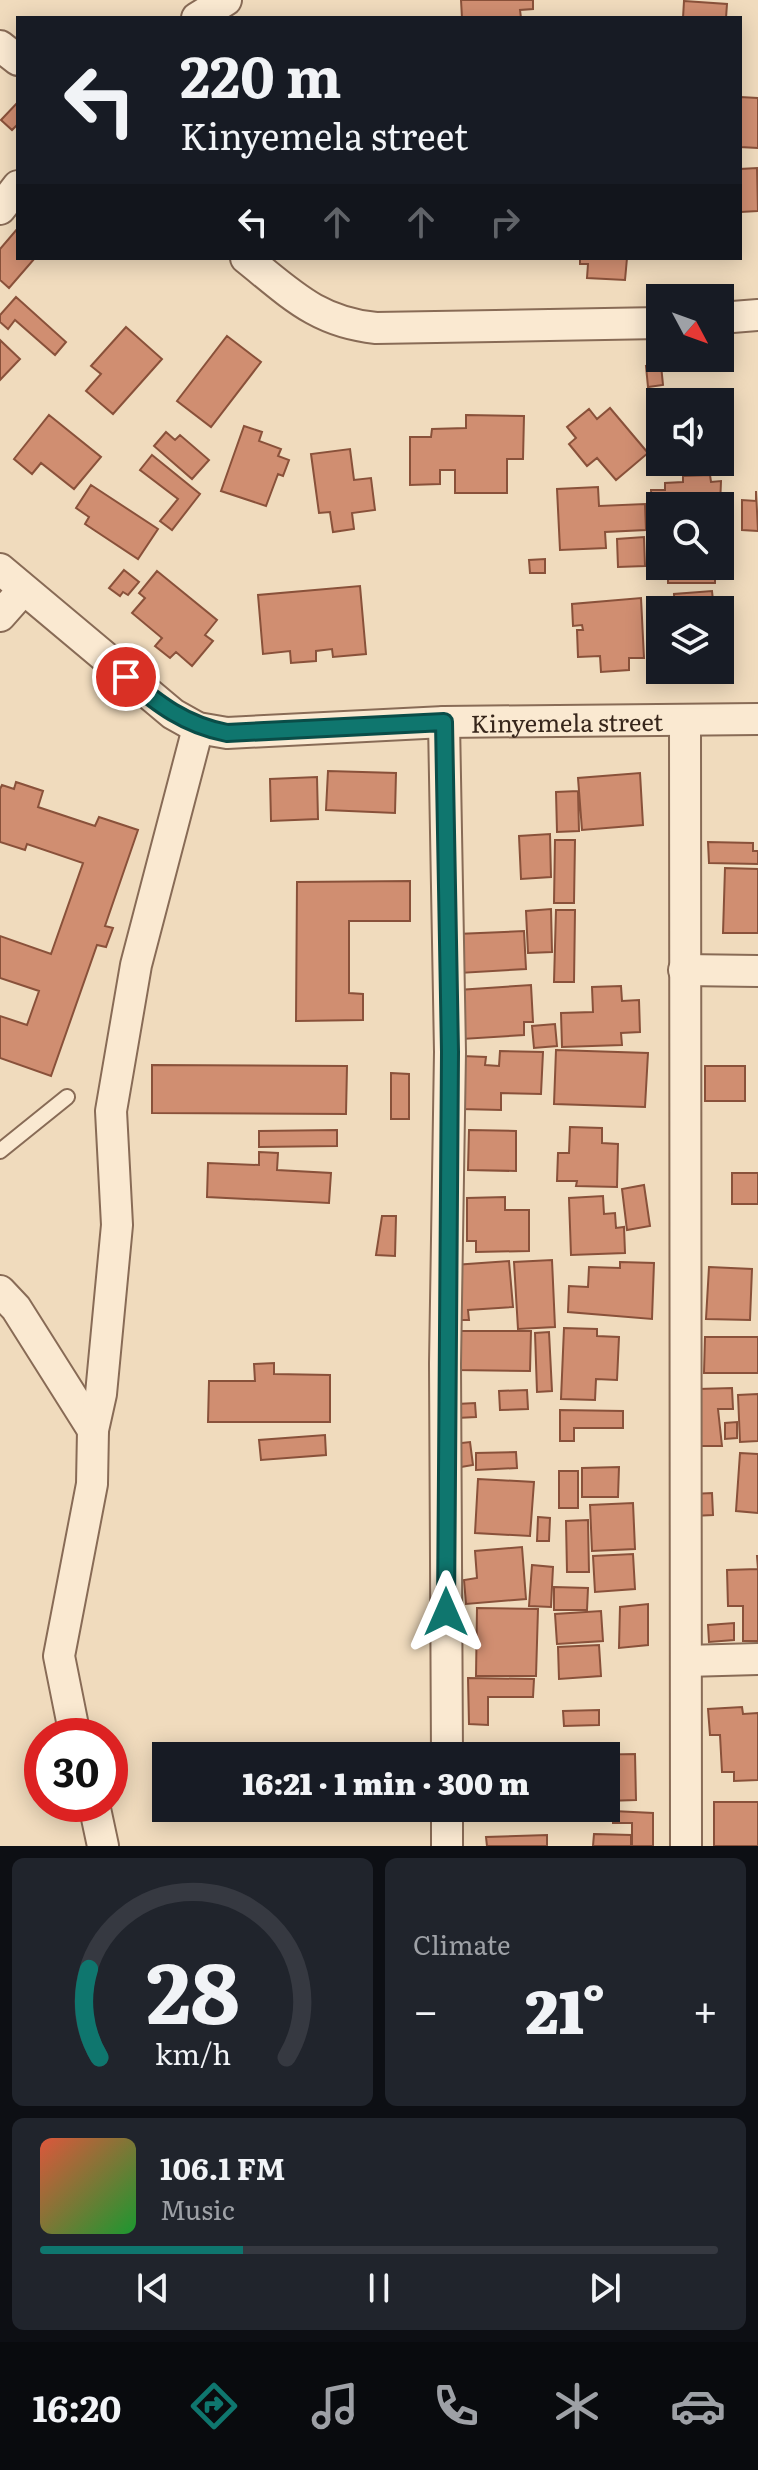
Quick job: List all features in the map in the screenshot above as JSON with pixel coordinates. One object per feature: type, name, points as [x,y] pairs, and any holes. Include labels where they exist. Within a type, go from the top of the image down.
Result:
[{"type":"street","points":[[200,16],[226,0]]},
{"type":"street","points":[[0,46],[16,58]]},
{"type":"street","points":[[0,209],[16,189]]},
{"type":"street","points":[[248,260],[296,299],[341,324],[376,328],[646,323]]},
{"type":"street","points":[[734,317],[758,315]]},
{"type":"street","name":"Kinyemela street","points":[[0,569],[146,694],[198,728],[227,733],[444,722],[758,719]]},
{"type":"street","points":[[0,616],[23,590]]},
{"type":"street","points":[[444,722],[450,1052],[445,1364],[447,1742]]},
{"type":"street","points":[[685,722],[686,1846]]},
{"type":"street","points":[[71,1718],[59,1656],[92,1484],[93,1430],[101,1394],[117,1225],[111,1111],[136,965],[198,728]]},
{"type":"street","points":[[684,970],[758,971]]},
{"type":"street","points":[[0,1291],[16,1308],[93,1430]]},
{"type":"street","points":[[686,1661],[758,1659]]},
{"type":"street","points":[[98,1822],[103,1846]]},
{"type":"street","points":[[447,1822],[447,1846]]},
{"type":"lane","points":[[0,1151],[67,1097]]},
{"type":"building","points":[[461,0],[533,0],[533,9],[520,10],[521,16],[462,16]]},
{"type":"building","points":[[684,1],[727,4],[726,16],[683,16]]},
{"type":"building","points":[[742,97],[758,98],[758,148],[742,147]]},
{"type":"building","points":[[16,104],[16,126],[12,130],[1,120]]},
{"type":"building","points":[[757,168],[758,211],[742,212],[742,169]]},
{"type":"building","points":[[16,230],[16,260],[33,260],[9,288],[0,280],[0,249]]},
{"type":"building","points":[[580,260],[627,260],[625,280],[587,278],[588,264],[580,264]]},
{"type":"building","points":[[16,297],[66,342],[55,355],[15,320],[8,329],[0,322],[0,315]]},
{"type":"building","points":[[126,327],[162,359],[113,414],[86,391],[101,374],[91,366]]},
{"type":"building","points":[[227,336],[261,362],[211,427],[177,401]]},
{"type":"building","points":[[0,340],[20,359],[0,380]]},
{"type":"building","points":[[647,372],[662,372],[663,385],[648,387]]},
{"type":"building","points":[[610,408],[646,451],[646,455],[616,480],[597,458],[587,466],[569,444],[576,438],[567,427],[589,409],[597,419]]},
{"type":"building","points":[[49,415],[101,457],[74,489],[41,463],[32,474],[14,459]]},
{"type":"building","points":[[466,415],[524,416],[523,459],[507,459],[507,493],[455,493],[455,470],[440,470],[440,484],[410,485],[410,437],[431,437],[432,429],[466,428]]},
{"type":"building","points":[[244,426],[262,432],[259,441],[281,449],[278,456],[289,460],[283,476],[278,474],[266,506],[221,491]]},
{"type":"building","points":[[166,432],[175,440],[180,435],[209,460],[192,479],[154,446]]},
{"type":"building","points":[[350,449],[354,480],[371,478],[375,510],[352,513],[354,529],[333,532],[330,512],[319,513],[311,454]]},
{"type":"building","points":[[152,455],[200,494],[172,530],[160,521],[178,499],[140,470]]},
{"type":"building","points":[[683,476],[710,476],[711,482],[721,481],[721,492],[651,492],[665,490],[665,483],[683,482]]},
{"type":"building","points":[[91,485],[158,529],[138,559],[85,524],[89,517],[76,508]]},
{"type":"building","points":[[598,487],[599,506],[645,504],[646,530],[605,532],[606,548],[560,550],[557,489]]},
{"type":"building","points":[[756,491],[758,531],[742,530],[742,500],[756,501]]},
{"type":"building","points":[[644,537],[645,566],[618,567],[617,539]]},
{"type":"building","points":[[545,559],[545,573],[530,573],[529,560]]},
{"type":"building","points":[[124,570],[139,582],[128,595],[123,592],[120,596],[109,588]]},
{"type":"building","points":[[157,571],[217,620],[205,635],[213,641],[192,666],[176,652],[170,658],[155,646],[162,638],[132,613],[145,598],[139,593]]},
{"type":"building","points":[[668,580],[715,580],[715,583],[668,583]]},
{"type":"building","points":[[360,586],[366,654],[333,657],[332,649],[316,651],[316,661],[291,663],[290,651],[263,654],[258,595]]},
{"type":"building","points":[[712,591],[713,596],[674,596]]},
{"type":"building","points":[[641,598],[644,658],[629,658],[629,670],[601,672],[600,656],[578,657],[577,630],[583,630],[582,625],[573,626],[572,604]]},
{"type":"building","points":[[328,771],[396,773],[395,813],[326,810]]},
{"type":"building","points":[[640,773],[643,825],[582,830],[578,778]]},
{"type":"building","points":[[317,777],[318,819],[271,821],[270,779]]},
{"type":"building","points":[[16,782],[43,791],[38,807],[95,826],[99,817],[138,830],[105,926],[113,928],[106,947],[97,945],[51,1076],[0,1058],[0,1016],[27,1025],[39,991],[0,978],[0,936],[51,954],[83,863],[27,844],[25,850],[0,842],[0,789],[2,785],[14,789]]},
{"type":"building","points":[[578,791],[579,831],[557,832],[556,792]]},
{"type":"building","points":[[550,834],[551,877],[521,879],[519,836]]},
{"type":"building","points":[[555,840],[575,840],[574,903],[554,903]]},
{"type":"building","points":[[708,842],[753,843],[753,851],[758,851],[758,864],[709,863]]},
{"type":"building","points":[[725,868],[758,869],[758,933],[723,933]]},
{"type":"building","points":[[410,881],[410,921],[349,921],[349,993],[363,994],[363,1020],[296,1021],[297,882]]},
{"type":"building","points":[[551,909],[552,952],[528,953],[526,911]]},
{"type":"building","points":[[556,910],[575,910],[574,982],[554,982]]},
{"type":"building","points":[[524,931],[526,969],[459,973],[457,934]]},
{"type":"building","points":[[531,985],[533,1022],[524,1022],[524,1035],[462,1039],[458,990]]},
{"type":"building","points":[[621,986],[622,1001],[639,1000],[640,1032],[621,1033],[622,1045],[562,1047],[561,1013],[593,1012],[592,987]]},
{"type":"building","points":[[555,1024],[557,1046],[534,1048],[532,1026]]},
{"type":"building","points":[[556,1050],[648,1053],[645,1107],[554,1104]]},
{"type":"building","points":[[500,1051],[543,1052],[541,1094],[501,1093],[501,1110],[461,1109],[463,1056],[486,1057],[485,1065],[499,1066]]},
{"type":"building","points":[[152,1065],[347,1066],[346,1114],[152,1113]]},
{"type":"building","points":[[705,1066],[745,1066],[745,1101],[705,1101]]},
{"type":"building","points":[[391,1073],[409,1074],[409,1119],[391,1119]]},
{"type":"building","points":[[570,1127],[602,1128],[602,1143],[618,1144],[617,1187],[576,1186],[577,1181],[557,1181],[558,1153],[569,1153]]},
{"type":"building","points":[[337,1130],[337,1146],[259,1147],[259,1131]]},
{"type":"building","points":[[469,1130],[516,1131],[516,1171],[468,1170]]},
{"type":"building","points":[[259,1152],[278,1153],[277,1170],[331,1173],[329,1203],[207,1197],[208,1163],[259,1165]]},
{"type":"building","points":[[732,1173],[758,1173],[758,1204],[732,1204]]},
{"type":"building","points":[[644,1185],[650,1226],[627,1230],[622,1189]]},
{"type":"building","points":[[603,1196],[604,1214],[615,1213],[616,1228],[624,1227],[625,1253],[571,1255],[569,1198]]},
{"type":"building","points":[[505,1197],[505,1210],[529,1210],[529,1251],[476,1252],[476,1241],[467,1241],[467,1198]]},
{"type":"building","points":[[382,1216],[396,1216],[395,1256],[376,1255]]},
{"type":"building","points":[[552,1260],[555,1327],[518,1329],[514,1262]]},
{"type":"building","points":[[509,1261],[513,1307],[468,1310],[469,1320],[459,1320],[454,1265]]},
{"type":"building","points":[[620,1262],[654,1263],[652,1319],[568,1312],[569,1286],[588,1287],[589,1267],[620,1268]]},
{"type":"building","points":[[709,1267],[752,1269],[750,1320],[706,1319]]},
{"type":"building","points":[[564,1328],[597,1329],[597,1336],[619,1337],[617,1380],[596,1379],[595,1400],[561,1399]]},
{"type":"building","points":[[457,1331],[531,1331],[530,1371],[456,1370]]},
{"type":"building","points":[[549,1332],[552,1391],[537,1392],[535,1333]]},
{"type":"building","points":[[705,1337],[758,1337],[758,1373],[704,1373]]},
{"type":"building","points":[[274,1363],[274,1374],[330,1375],[330,1422],[208,1422],[209,1381],[255,1381],[254,1364]]},
{"type":"building","points":[[732,1388],[733,1409],[718,1409],[722,1446],[699,1446],[698,1389]]},
{"type":"building","points":[[527,1390],[528,1409],[500,1410],[499,1391]]},
{"type":"building","points":[[758,1394],[758,1441],[740,1442],[738,1395]]},
{"type":"building","points":[[475,1403],[476,1417],[457,1418],[457,1404]]},
{"type":"building","points":[[560,1410],[623,1411],[623,1428],[574,1428],[574,1441],[560,1441]]},
{"type":"building","points":[[737,1422],[737,1438],[725,1439],[725,1423]]},
{"type":"building","points":[[325,1435],[326,1455],[261,1460],[259,1440]]},
{"type":"building","points":[[470,1442],[473,1465],[455,1468],[453,1444]]},
{"type":"building","points":[[516,1452],[517,1468],[476,1470],[476,1453]]},
{"type":"building","points":[[740,1453],[758,1454],[758,1513],[736,1511]]},
{"type":"building","points":[[619,1467],[618,1497],[582,1497],[582,1468]]},
{"type":"building","points":[[559,1471],[578,1471],[578,1508],[559,1508]]},
{"type":"building","points":[[478,1479],[534,1482],[530,1536],[475,1533]]},
{"type":"building","points":[[712,1493],[713,1515],[693,1516],[692,1494]]},
{"type":"building","points":[[633,1503],[635,1549],[592,1551],[590,1505]]},
{"type":"building","points":[[538,1517],[550,1518],[549,1541],[537,1541]]},
{"type":"building","points":[[588,1520],[589,1572],[567,1572],[566,1521]]},
{"type":"building","points":[[522,1547],[526,1599],[466,1604],[464,1580],[477,1578],[475,1551]]},
{"type":"building","points":[[633,1554],[635,1589],[595,1592],[593,1556]]},
{"type":"building","points":[[532,1565],[553,1567],[551,1607],[529,1606]]},
{"type":"building","points":[[758,1569],[758,1641],[743,1641],[743,1606],[728,1606],[727,1570]]},
{"type":"building","points":[[554,1587],[588,1588],[587,1610],[554,1610]]},
{"type":"building","points":[[648,1604],[648,1645],[619,1648],[620,1607]]},
{"type":"building","points":[[477,1608],[538,1609],[536,1676],[476,1676]]},
{"type":"building","points":[[601,1611],[603,1641],[557,1644],[555,1614]]},
{"type":"building","points":[[734,1623],[734,1640],[709,1642],[708,1625]]},
{"type":"building","points":[[599,1645],[601,1676],[559,1679],[558,1647]]},
{"type":"building","points":[[468,1678],[534,1679],[533,1697],[488,1697],[488,1725],[469,1724]]},
{"type":"building","points":[[742,1707],[743,1714],[758,1713],[758,1780],[734,1781],[734,1772],[722,1772],[720,1735],[710,1735],[708,1709]]},
{"type":"building","points":[[599,1710],[599,1725],[564,1726],[563,1711]]},
{"type":"building","points":[[620,1754],[635,1754],[636,1800],[620,1801]]},
{"type":"building","points":[[714,1802],[758,1802],[758,1846],[714,1846]]},
{"type":"building","points":[[620,1811],[653,1813],[653,1846],[632,1846],[632,1823],[613,1823],[620,1822]]},
{"type":"building","points":[[594,1834],[631,1835],[631,1846],[593,1846]]},
{"type":"building","points":[[547,1835],[547,1846],[487,1846],[486,1837]]},
{"type":"route","points":[[126,677],[173,714],[198,728],[227,733],[444,722],[450,1052],[445,1364],[446,1612]]}]
